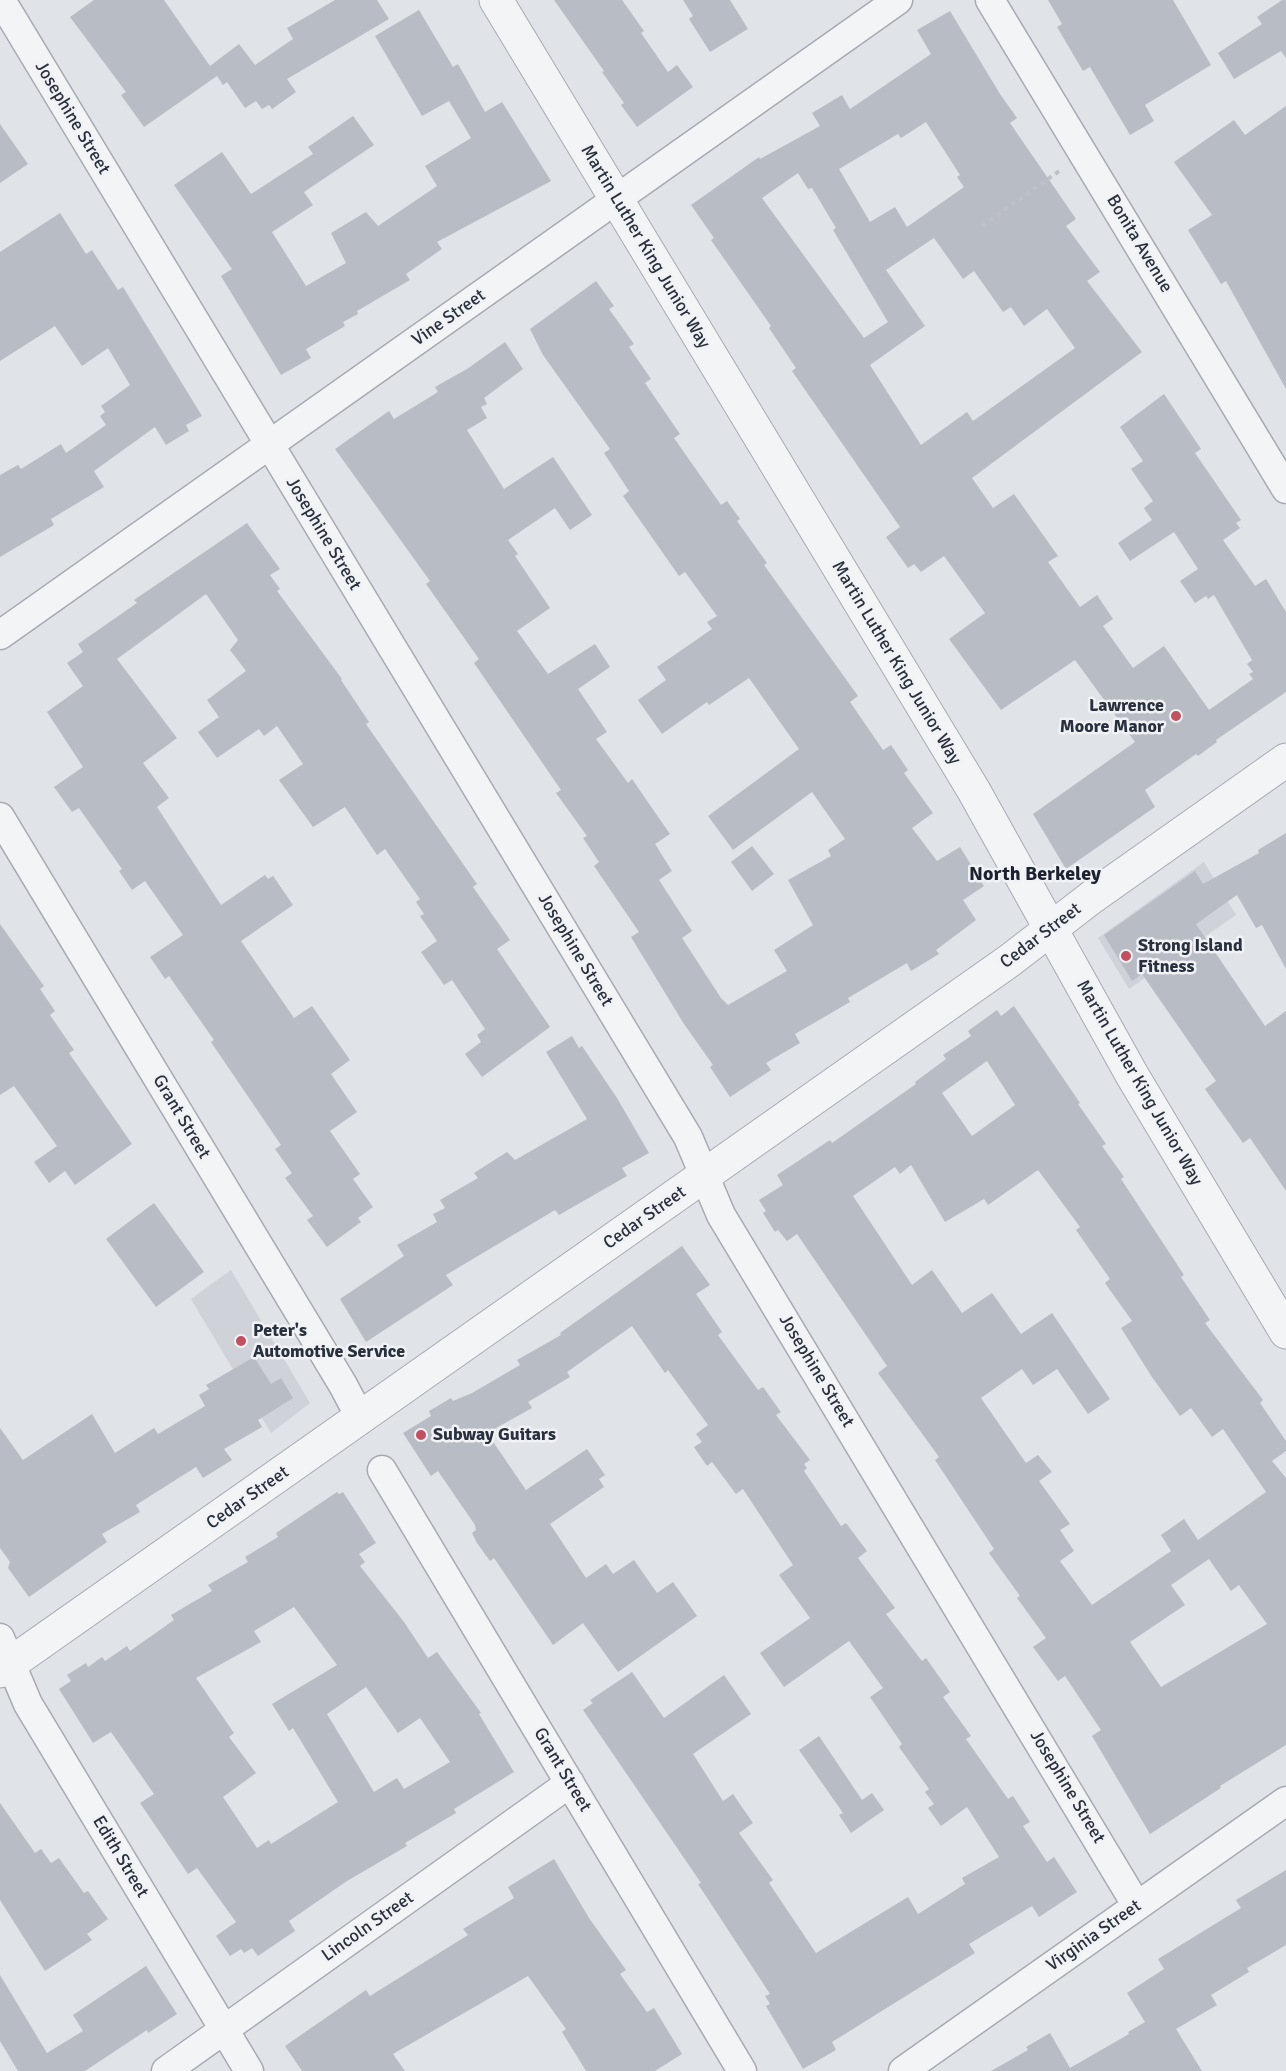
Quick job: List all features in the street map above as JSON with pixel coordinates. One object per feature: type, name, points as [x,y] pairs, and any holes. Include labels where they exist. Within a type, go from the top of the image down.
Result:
[{"type":"street","name":"Josephine Street","points":[[1,0],[688,1137],[721,1215],[1137,1906]]},
{"type":"street","name":"Martin Luther King Junior Way","points":[[496,0],[974,791],[1132,1075],[1286,1332]]},
{"type":"street","name":"Vine Street","points":[[0,635],[898,0]]},
{"type":"street","name":"Bonita Avenue","points":[[990,0],[1085,153],[1286,489]]},
{"type":"street","name":"Cedar Street","points":[[4,1658],[361,1419],[1286,760]]},
{"type":"street","name":"Grant Street","points":[[0,817],[343,1385],[361,1419]]},
{"type":"street","name":"Grant Street","points":[[382,1470],[742,2071]]},
{"type":"street","name":"Edith Street","points":[[4,1658],[28,1704],[249,2071]]},
{"type":"street","name":"Lincoln Street","points":[[166,2071],[570,1784]]},
{"type":"street","name":"Virginia Street","points":[[903,2071],[1286,1801]]},
{"type":"path","points":[[982,226],[1085,153]]},
{"type":"shaded area","points":[[1204,862],[1236,915],[1129,989],[1098,938]]},
{"type":"shaded area","points":[[231,1270],[310,1403],[271,1433],[191,1299]]},
{"type":"building","points":[[94,0],[164,0],[210,66],[239,44],[255,65],[293,39],[287,28],[335,0],[377,0],[389,19],[287,79],[296,92],[272,109],[269,105],[262,109],[256,101],[245,108],[227,82],[223,85],[217,76],[144,127],[121,95],[126,92],[70,17]]},
{"type":"building","points":[[554,0],[622,0],[644,31],[641,33],[668,72],[677,65],[693,87],[637,127],[621,105],[624,103],[602,72],[604,71]]},
{"type":"building","points":[[683,0],[730,0],[748,29],[710,52],[689,19],[693,16]]},
{"type":"building","points":[[1048,0],[1173,0],[1211,65],[1145,105],[1154,121],[1130,135],[1090,67],[1083,71],[1057,27],[1062,24]]},
{"type":"building","points":[[1282,0],[1286,0],[1286,58],[1281,51],[1234,79],[1218,53],[1262,24],[1257,17]]},
{"type":"building","points":[[419,10],[453,67],[458,64],[485,112],[502,102],[551,181],[437,242],[442,249],[406,274],[410,280],[357,311],[358,314],[343,322],[345,326],[306,349],[311,358],[281,375],[221,276],[232,269],[174,185],[222,152],[251,194],[313,154],[308,147],[353,116],[374,145],[304,192],[313,205],[272,232],[306,286],[346,263],[331,233],[366,212],[378,226],[437,186],[425,166],[471,138],[449,101],[422,116],[375,36]]},
{"type":"building","points":[[950,11],[1017,118],[1010,123],[1076,219],[1066,226],[1100,272],[1087,281],[1142,352],[972,478],[993,508],[1014,494],[1058,556],[1048,562],[1080,607],[1097,595],[1113,619],[1103,626],[1133,668],[1164,646],[1209,710],[1253,679],[1249,674],[1253,672],[1247,664],[1252,660],[1214,595],[1208,599],[1206,596],[1195,603],[1180,581],[1198,569],[1174,532],[1130,561],[1118,543],[1152,520],[1144,508],[1153,501],[1131,469],[1143,461],[1120,427],[1164,394],[1201,449],[1195,453],[1241,520],[1236,523],[1240,528],[1223,540],[1255,586],[1266,579],[1286,612],[1286,692],[1216,740],[1217,742],[1198,756],[1196,754],[1145,790],[1155,807],[1066,869],[1033,814],[1135,742],[1075,660],[1001,710],[949,639],[985,613],[944,556],[921,572],[914,564],[908,568],[886,537],[900,527],[792,371],[796,368],[769,328],[771,326],[711,240],[714,238],[691,205],[759,157],[760,159],[820,126],[812,113],[842,95],[850,109],[931,54],[917,30]],"holes":[[[926,122],[960,175],[957,177],[964,187],[907,227],[895,207],[870,222],[839,169],[898,134],[901,138]],[[798,173],[808,189],[812,188],[836,228],[833,230],[888,322],[864,338],[762,198]],[[934,238],[963,279],[974,271],[1003,312],[1011,307],[1024,326],[1047,309],[1075,348],[973,421],[967,412],[921,445],[870,365],[925,326],[886,270]]]},
{"type":"building","points":[[1286,106],[1286,389],[1226,281],[1221,284],[1188,230],[1212,215],[1174,162],[1234,120],[1245,135]]},
{"type":"building","points":[[0,124],[28,164],[0,183]]},
{"type":"building","points":[[60,213],[86,254],[92,250],[118,290],[123,287],[202,416],[186,425],[189,431],[166,445],[155,427],[94,471],[104,487],[51,519],[54,525],[0,557],[0,475],[18,465],[21,469],[61,444],[66,453],[106,425],[100,416],[105,412],[101,406],[130,385],[108,348],[82,366],[55,326],[0,361],[0,252]]},
{"type":"building","points":[[596,281],[614,306],[609,309],[634,344],[629,347],[651,379],[645,383],[680,434],[674,438],[721,505],[727,501],[740,519],[737,521],[767,563],[764,565],[858,696],[850,702],[883,750],[891,745],[908,770],[904,773],[933,813],[912,828],[937,861],[960,847],[984,886],[963,900],[976,920],[936,950],[939,954],[911,971],[907,963],[848,998],[850,1002],[795,1034],[800,1043],[766,1063],[771,1070],[730,1097],[710,1067],[713,1065],[684,1024],[631,937],[639,932],[594,866],[599,862],[583,838],[587,836],[556,793],[561,790],[474,663],[479,659],[426,584],[430,581],[335,449],[389,411],[394,419],[438,392],[435,387],[467,369],[505,342],[523,369],[484,398],[487,404],[481,407],[487,418],[467,430],[504,489],[553,457],[592,515],[570,530],[555,508],[508,540],[518,554],[515,556],[550,608],[517,631],[548,674],[595,644],[610,667],[578,689],[607,732],[596,739],[628,783],[632,779],[670,834],[655,844],[672,871],[659,880],[692,931],[682,938],[721,998],[728,1005],[787,971],[774,950],[813,925],[788,880],[831,856],[828,850],[845,839],[812,792],[733,850],[708,816],[799,749],[749,678],[709,705],[707,702],[662,734],[638,700],[666,680],[657,667],[712,629],[707,622],[717,616],[685,572],[679,576],[623,496],[629,491],[604,453],[610,449],[543,355],[530,329]]},
{"type":"building","points":[[247,523],[280,569],[270,575],[280,589],[277,591],[342,679],[369,722],[366,724],[477,884],[473,887],[510,940],[497,949],[550,1027],[482,1077],[465,1054],[481,1042],[477,1035],[485,1029],[452,980],[444,985],[421,952],[437,941],[420,916],[424,914],[416,902],[420,899],[385,849],[377,855],[345,807],[313,827],[279,780],[303,764],[277,726],[264,736],[259,729],[217,758],[198,732],[219,717],[207,700],[246,671],[230,650],[238,640],[206,594],[117,659],[177,738],[143,763],[169,798],[157,807],[221,905],[265,875],[268,879],[273,876],[293,905],[241,941],[294,1018],[312,1006],[350,1060],[331,1074],[357,1112],[330,1131],[360,1174],[353,1179],[373,1207],[358,1218],[361,1222],[327,1247],[307,1220],[313,1216],[285,1178],[292,1173],[275,1149],[281,1145],[211,1042],[214,1040],[169,976],[165,979],[150,957],[183,935],[145,881],[132,890],[119,871],[122,869],[79,808],[72,812],[54,787],[83,767],[47,712],[83,686],[67,663],[83,652],[78,644],[137,603],[134,600]]},
{"type":"building","points":[[1286,833],[1286,969],[1262,925],[1256,928],[1237,895],[1196,924],[1265,1026],[1286,1011],[1286,1191],[1250,1138],[1243,1143],[1205,1089],[1216,1081],[1142,974],[1132,981],[1104,935],[1195,871],[1203,884],[1259,853],[1258,850]]},
{"type":"building","points":[[752,846],[774,874],[752,891],[731,862]]},
{"type":"building","points":[[0,924],[44,986],[40,989],[55,1011],[50,1015],[74,1050],[69,1053],[132,1144],[75,1185],[65,1171],[49,1183],[34,1162],[57,1146],[14,1086],[0,1095]]},
{"type":"building","points":[[1014,1006],[1080,1103],[1078,1104],[1106,1144],[1102,1146],[1124,1177],[1121,1179],[1184,1275],[1181,1277],[1210,1320],[1205,1323],[1263,1400],[1260,1403],[1286,1441],[1286,1451],[1272,1461],[1286,1478],[1286,1745],[1220,1786],[1221,1788],[1150,1834],[1092,1736],[1101,1730],[1065,1676],[1058,1681],[1033,1647],[1046,1638],[1017,1598],[1020,1596],[989,1553],[994,1549],[935,1460],[939,1457],[878,1373],[887,1366],[797,1234],[787,1241],[778,1230],[775,1232],[763,1213],[766,1211],[759,1200],[783,1185],[777,1175],[830,1140],[832,1143],[916,1084],[915,1082],[946,1059],[943,1055],[971,1036],[968,1031],[997,1010],[1001,1016]],"holes":[[[987,1061],[1015,1105],[972,1136],[942,1093]],[[911,1165],[945,1222],[984,1199],[988,1205],[1038,1170],[1080,1227],[1076,1230],[1110,1279],[1105,1283],[1132,1321],[1121,1328],[1152,1377],[1180,1416],[1191,1408],[1212,1437],[1223,1429],[1266,1492],[1198,1540],[1184,1519],[1161,1535],[1171,1551],[1092,1605],[1060,1561],[1074,1551],[1060,1530],[1070,1524],[1039,1481],[1052,1472],[1038,1455],[1026,1463],[981,1398],[1022,1369],[1033,1385],[1057,1369],[1088,1414],[1110,1399],[1052,1313],[1021,1334],[992,1293],[962,1313],[932,1270],[912,1285],[853,1196],[895,1167],[900,1174]],[[1209,1559],[1231,1591],[1239,1585],[1267,1624],[1161,1687],[1130,1642],[1185,1605],[1171,1585]]]},
{"type":"building","points":[[572,1036],[579,1048],[582,1046],[617,1098],[649,1153],[622,1168],[627,1176],[559,1215],[555,1210],[446,1275],[453,1285],[366,1342],[340,1299],[404,1256],[397,1245],[437,1222],[433,1214],[445,1208],[440,1200],[478,1178],[474,1173],[507,1152],[515,1160],[587,1119],[546,1052]]},
{"type":"building","points":[[154,1203],[204,1272],[156,1307],[106,1239]]},
{"type":"building","points":[[682,1246],[710,1285],[696,1294],[722,1332],[718,1335],[758,1390],[763,1387],[781,1412],[776,1415],[810,1460],[804,1464],[807,1468],[804,1471],[841,1526],[846,1523],[867,1551],[858,1558],[895,1608],[886,1614],[922,1661],[926,1658],[950,1692],[943,1697],[971,1736],[966,1739],[1008,1799],[1013,1796],[1030,1822],[1023,1826],[1047,1862],[1054,1857],[1077,1892],[1039,1917],[1032,1906],[969,1944],[975,1953],[832,2042],[836,2050],[803,2069],[766,2006],[770,2004],[765,1996],[770,1994],[698,1884],[701,1883],[583,1710],[593,1703],[590,1700],[632,1672],[664,1718],[724,1675],[751,1714],[693,1754],[723,1801],[733,1794],[753,1823],[739,1833],[773,1880],[769,1883],[816,1953],[908,1897],[918,1914],[965,1884],[962,1878],[999,1857],[967,1807],[941,1826],[928,1808],[934,1804],[925,1792],[929,1789],[899,1747],[902,1744],[870,1697],[883,1688],[849,1641],[784,1687],[760,1653],[810,1618],[779,1575],[793,1565],[743,1489],[736,1494],[712,1462],[707,1466],[694,1447],[702,1442],[696,1434],[708,1425],[668,1370],[665,1373],[632,1326],[567,1372],[570,1377],[528,1402],[532,1408],[487,1433],[526,1490],[587,1449],[605,1475],[599,1479],[604,1487],[550,1524],[586,1578],[606,1564],[613,1574],[634,1560],[657,1593],[673,1582],[697,1616],[618,1672],[583,1623],[553,1645],[494,1558],[490,1561],[477,1543],[472,1533],[476,1530],[475,1525],[438,1471],[431,1476],[403,1433],[431,1416],[429,1411],[451,1398],[453,1401],[472,1393],[520,1365],[517,1360],[561,1335],[560,1333]]},
{"type":"building","points":[[254,1357],[271,1384],[281,1378],[293,1398],[258,1420],[262,1427],[224,1449],[232,1460],[203,1478],[196,1467],[136,1505],[140,1512],[102,1534],[107,1542],[29,1597],[8,1568],[10,1562],[0,1548],[0,1428],[23,1460],[92,1414],[115,1453],[154,1428],[158,1434],[205,1406],[199,1395],[209,1389],[206,1385]]},
{"type":"building","points":[[337,1492],[339,1494],[343,1492],[376,1543],[359,1554],[365,1562],[360,1566],[404,1622],[428,1658],[437,1652],[481,1713],[479,1714],[514,1772],[454,1809],[456,1813],[405,1843],[407,1846],[347,1881],[289,1921],[295,1931],[258,1956],[252,1948],[244,1953],[241,1949],[230,1956],[216,1936],[236,1922],[197,1868],[188,1874],[140,1803],[154,1794],[111,1732],[93,1743],[59,1689],[71,1681],[67,1675],[86,1663],[88,1667],[102,1657],[105,1661],[127,1646],[130,1651],[174,1620],[171,1615],[212,1591],[208,1585],[248,1562],[245,1557],[278,1537],[276,1533]],"holes":[[[294,1607],[337,1665],[272,1704],[289,1731],[293,1728],[338,1802],[271,1844],[269,1840],[257,1848],[223,1797],[256,1773],[229,1737],[234,1733],[196,1678],[261,1642],[254,1631]],[[366,1687],[398,1733],[420,1718],[450,1762],[404,1789],[397,1778],[374,1792],[327,1714]]]},
{"type":"building","points":[[819,1736],[862,1800],[872,1793],[884,1810],[851,1833],[839,1815],[843,1813],[799,1750]]},
{"type":"building","points":[[0,1803],[35,1853],[41,1849],[51,1863],[59,1858],[84,1893],[88,1891],[108,1919],[87,1934],[92,1940],[45,1971],[0,1900]]},
{"type":"building","points":[[554,1859],[589,1918],[626,1970],[620,1974],[647,2012],[654,2008],[682,2054],[655,2071],[586,2071],[562,2032],[566,2029],[528,1976],[393,2054],[405,2071],[302,2071],[285,2046],[366,1990],[370,1996],[468,1935],[463,1929],[514,1898],[508,1887]]},
{"type":"building","points":[[1286,1870],[1286,1945],[1247,1968],[1249,1972],[1211,1995],[1217,2005],[1176,2029],[1202,2071],[991,2071],[1028,2050],[1026,2047],[1050,2033],[1070,2068],[1129,2034],[1128,2032],[1145,2022],[1127,1993],[1164,1969],[1158,1959],[1241,1908],[1236,1900]]},
{"type":"building","points":[[146,1966],[177,2014],[148,2033],[147,2030],[85,2071],[18,2071],[0,2041],[0,1975],[47,2053],[83,2031],[73,2015]]},
{"type":"place","name":"Lawrence Moore Manor","points":[[1176,716]]},
{"type":"place","name":"Strong Island Fitness","points":[[1126,956]]},
{"type":"place","name":"Peter's Automotive Service","points":[[241,1341]]},
{"type":"place","name":"Subway Guitars","points":[[421,1435]]},
{"type":"district","name":"North Berkeley","points":[[1035,875]]}]
